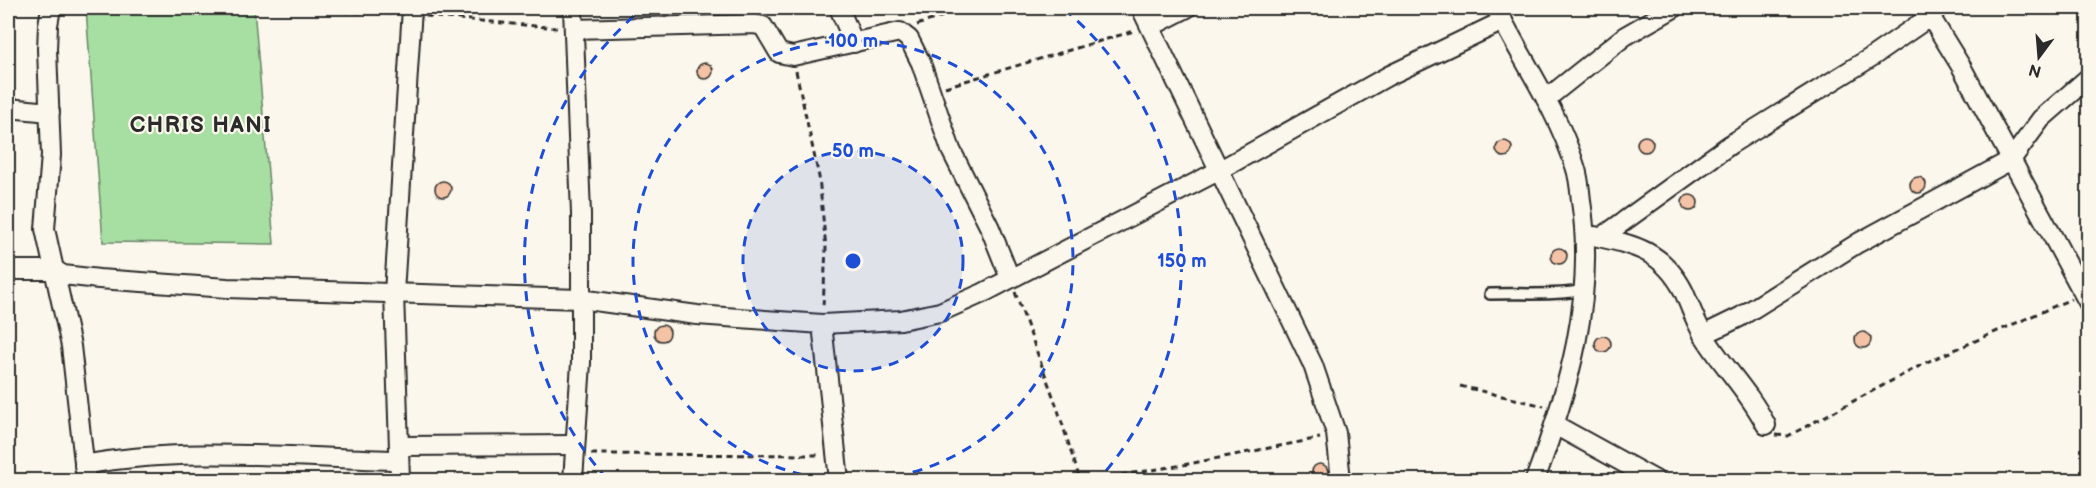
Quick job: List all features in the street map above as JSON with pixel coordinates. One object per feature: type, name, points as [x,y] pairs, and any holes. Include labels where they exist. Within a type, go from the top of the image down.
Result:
[{"type":"street","points":[[51,8],[47,33],[51,154],[45,229],[62,314],[71,346],[85,473],[125,457],[573,449]]},
{"type":"street","points":[[573,8],[580,214],[581,363],[573,449],[573,480]]},
{"type":"street","points":[[839,8],[854,43]]},
{"type":"street","points":[[1141,8],[1152,26],[1313,365],[1336,433],[1341,480]]},
{"type":"street","points":[[1152,26],[1187,8]]},
{"type":"street","points":[[1546,99],[1625,36],[1674,8]]},
{"type":"street","points":[[1594,236],[1931,10],[2086,298]]},
{"type":"street","points":[[400,480],[394,292],[413,11]]},
{"type":"street","points":[[8,270],[55,270],[63,275],[99,279],[315,293],[394,292],[580,299],[698,315],[822,324],[901,320],[940,312],[1010,278],[1220,170],[1499,14],[1558,121],[1576,168],[1594,236],[1585,291],[1558,418],[1535,480]]},
{"type":"street","points":[[574,29],[754,24],[764,26],[779,53],[793,56],[900,32],[913,45],[932,91],[951,150],[990,228],[1010,278]]},
{"type":"street","points":[[1703,335],[1740,317],[1858,243],[2011,160],[2041,119],[2088,78]]},
{"type":"street","points":[[8,108],[50,112]]},
{"type":"street","points":[[1594,236],[1634,246],[1653,255],[1672,270],[1703,335],[1756,404],[1766,424]]},
{"type":"street","points":[[822,324],[839,480]]},
{"type":"street","points":[[1558,418],[1654,480]]},
{"type":"lane","points":[[1490,294],[1558,295],[1585,291]]},
{"type":"path","points":[[324,8],[344,12],[413,11],[574,29]]},
{"type":"path","points":[[900,32],[966,8]]},
{"type":"path","points":[[932,91],[1023,62],[1152,26]]},
{"type":"path","points":[[793,56],[819,177],[826,248],[822,324]]},
{"type":"path","points":[[1010,278],[1058,407],[1080,480]]},
{"type":"path","points":[[1766,424],[1775,434],[1782,437],[1788,436],[1927,362],[2086,298]]},
{"type":"path","points":[[1460,386],[1558,418]]},
{"type":"path","points":[[1090,480],[1183,465],[1336,433]]},
{"type":"path","points":[[573,449],[838,455]]},
{"type":"green space","points":[[86,8],[254,8],[274,244],[103,242]]},
{"type":"building","points":[[702,63],[708,63],[713,71],[711,77],[702,79],[697,74],[697,68]]},
{"type":"building","points":[[1642,136],[1648,136],[1653,144],[1651,150],[1642,152],[1637,147],[1637,141]]},
{"type":"building","points":[[1501,141],[1507,141],[1512,149],[1510,155],[1501,157],[1496,152],[1496,146]]},
{"type":"building","points":[[1915,177],[1921,177],[1926,185],[1924,191],[1915,193],[1910,188],[1910,182]]},
{"type":"building","points":[[440,181],[446,181],[451,189],[449,195],[440,197],[435,192],[435,186]]},
{"type":"building","points":[[1687,195],[1693,195],[1698,203],[1696,209],[1687,211],[1682,206],[1682,200]]},
{"type":"building","points":[[1556,248],[1562,248],[1567,256],[1565,262],[1556,264],[1551,259],[1551,253]]},
{"type":"building","points":[[659,325],[665,325],[670,333],[668,339],[659,341],[654,336],[654,330]]},
{"type":"building","points":[[1860,332],[1866,332],[1871,340],[1869,346],[1860,348],[1855,343],[1855,337]]},
{"type":"building","points":[[1600,336],[1606,336],[1611,344],[1609,350],[1600,352],[1595,347],[1595,341]]},
{"type":"building","points":[[1317,464],[1323,464],[1328,472],[1326,478],[1317,480],[1312,475],[1312,469]]},
{"type":"district","name":"CHRIS HANI","points":[[201,125]]}]
